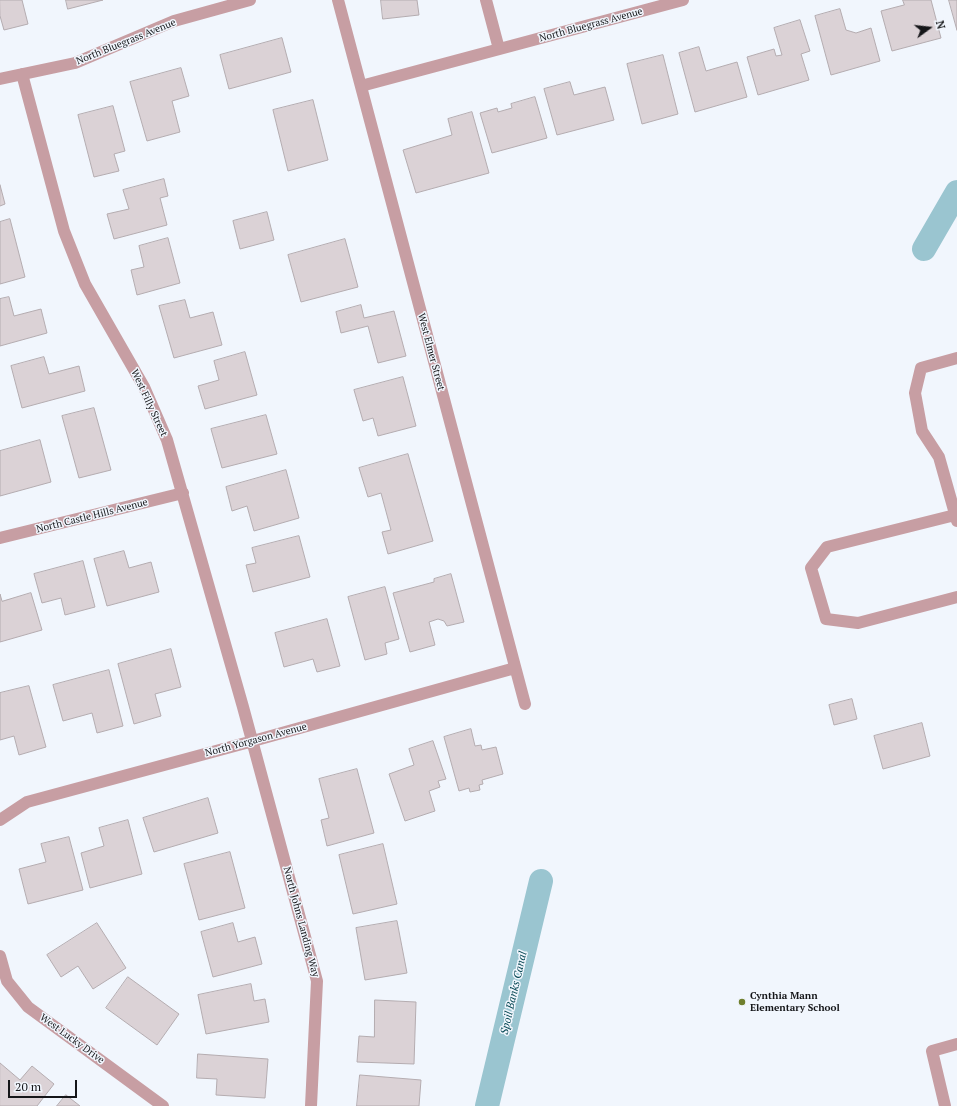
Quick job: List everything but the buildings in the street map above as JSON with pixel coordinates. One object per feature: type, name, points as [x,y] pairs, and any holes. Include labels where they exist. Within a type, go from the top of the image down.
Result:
[{"type":"street","name":"North Bluegrass Avenue","points":[[0,79],[74,63],[174,21],[250,0]]},
{"type":"street","name":"West Elmer Street","points":[[338,0],[525,704]]},
{"type":"street","points":[[486,0],[499,49]]},
{"type":"street","name":"North Bluegrass Avenue","points":[[361,86],[683,0]]},
{"type":"street","name":"West Filly Street","points":[[22,74],[64,231],[85,284],[144,387],[167,440],[253,741]]},
{"type":"street","points":[[957,358],[921,368],[915,393],[922,431],[940,457],[956,518],[827,548],[811,568],[826,619],[858,622],[957,597]]},
{"type":"street","name":"North Castle Hills Avenue","points":[[0,538],[183,493]]},
{"type":"street","name":"North Yorgason Avenue","points":[[0,820],[27,802],[515,668]]},
{"type":"street","name":"North Johns Landing Way","points":[[253,741],[317,981],[311,1106]]},
{"type":"street","name":"West Lucky Drive","points":[[0,956],[7,981],[28,1007],[163,1106]]},
{"type":"street","points":[[945,1106],[932,1051],[957,1044]]},
{"type":"waterway","points":[[924,249],[957,192]]},
{"type":"waterway","name":"Spoil Banks Canal","points":[[487,1106],[541,881]]},
{"type":"place","name":"Cynthia Mann Elementary School","points":[[742,1002]]}]
